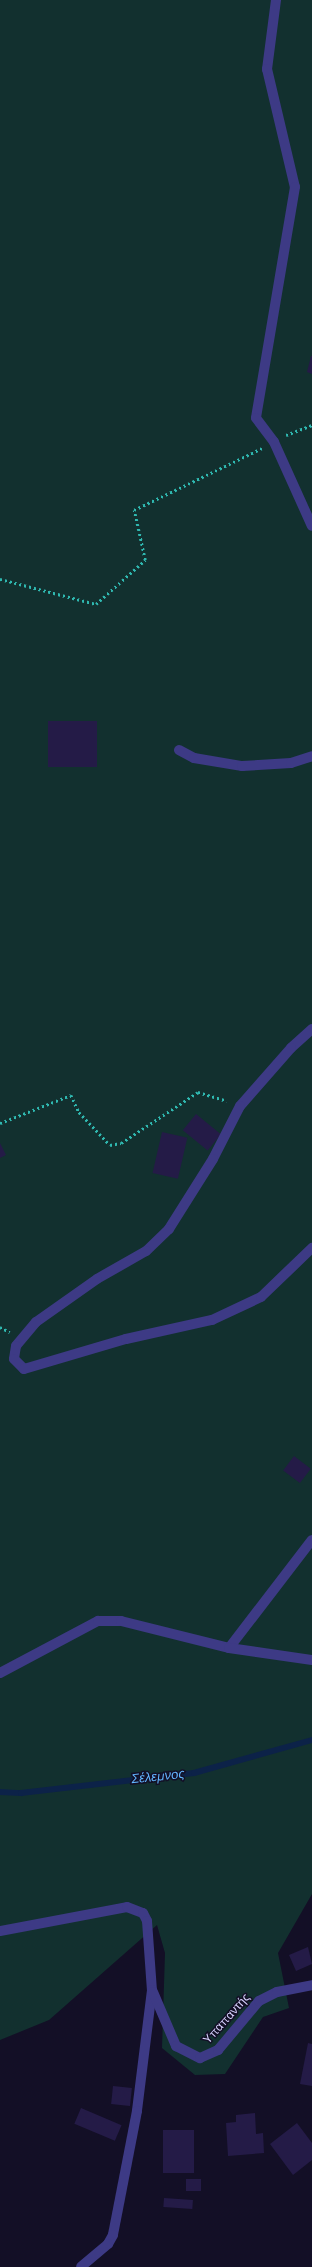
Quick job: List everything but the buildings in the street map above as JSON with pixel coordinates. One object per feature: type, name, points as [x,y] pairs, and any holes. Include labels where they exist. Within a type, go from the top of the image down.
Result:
[{"type":"street","points":[[276,0],[267,69],[296,187],[256,418],[274,442],[312,526]]},
{"type":"street","points":[[179,750],[194,758],[242,766],[291,763],[312,756]]},
{"type":"street","points":[[312,1029],[291,1048],[240,1106],[213,1159],[169,1229],[146,1252],[97,1279],[36,1322],[16,1346],[14,1360],[24,1369],[119,1341],[212,1320],[261,1297],[312,1248]]},
{"type":"street","points":[[229,1648],[312,1540]]},
{"type":"street","points":[[0,1673],[98,1620],[121,1620],[229,1648],[312,1660]]},
{"type":"street","points":[[0,1931],[108,1910],[136,1909],[143,1913],[148,1921],[152,1990],[137,2112],[113,2235],[108,2244],[81,2267]]},
{"type":"street","name":"Υπαπαντής","points":[[152,1990],[172,2041],[183,2052],[200,2058],[218,2050],[259,2001],[277,1992],[312,1985]]},
{"type":"path","points":[[294,431],[312,425]]},
{"type":"path","points":[[0,579],[96,604],[145,560],[134,510],[274,442]]},
{"type":"path","points":[[0,1123],[71,1095],[78,1112],[110,1145],[121,1143],[198,1092],[240,1106]]},
{"type":"green space","points":[[0,0],[312,0],[312,1894],[278,1953],[289,2008],[263,2017],[225,2074],[195,2075],[162,2048],[165,1953],[157,1925],[49,2020],[0,2040]]},
{"type":"waterway","name":"Σέλεμνος","points":[[0,1792],[21,1793],[194,1773],[312,1740]]}]
